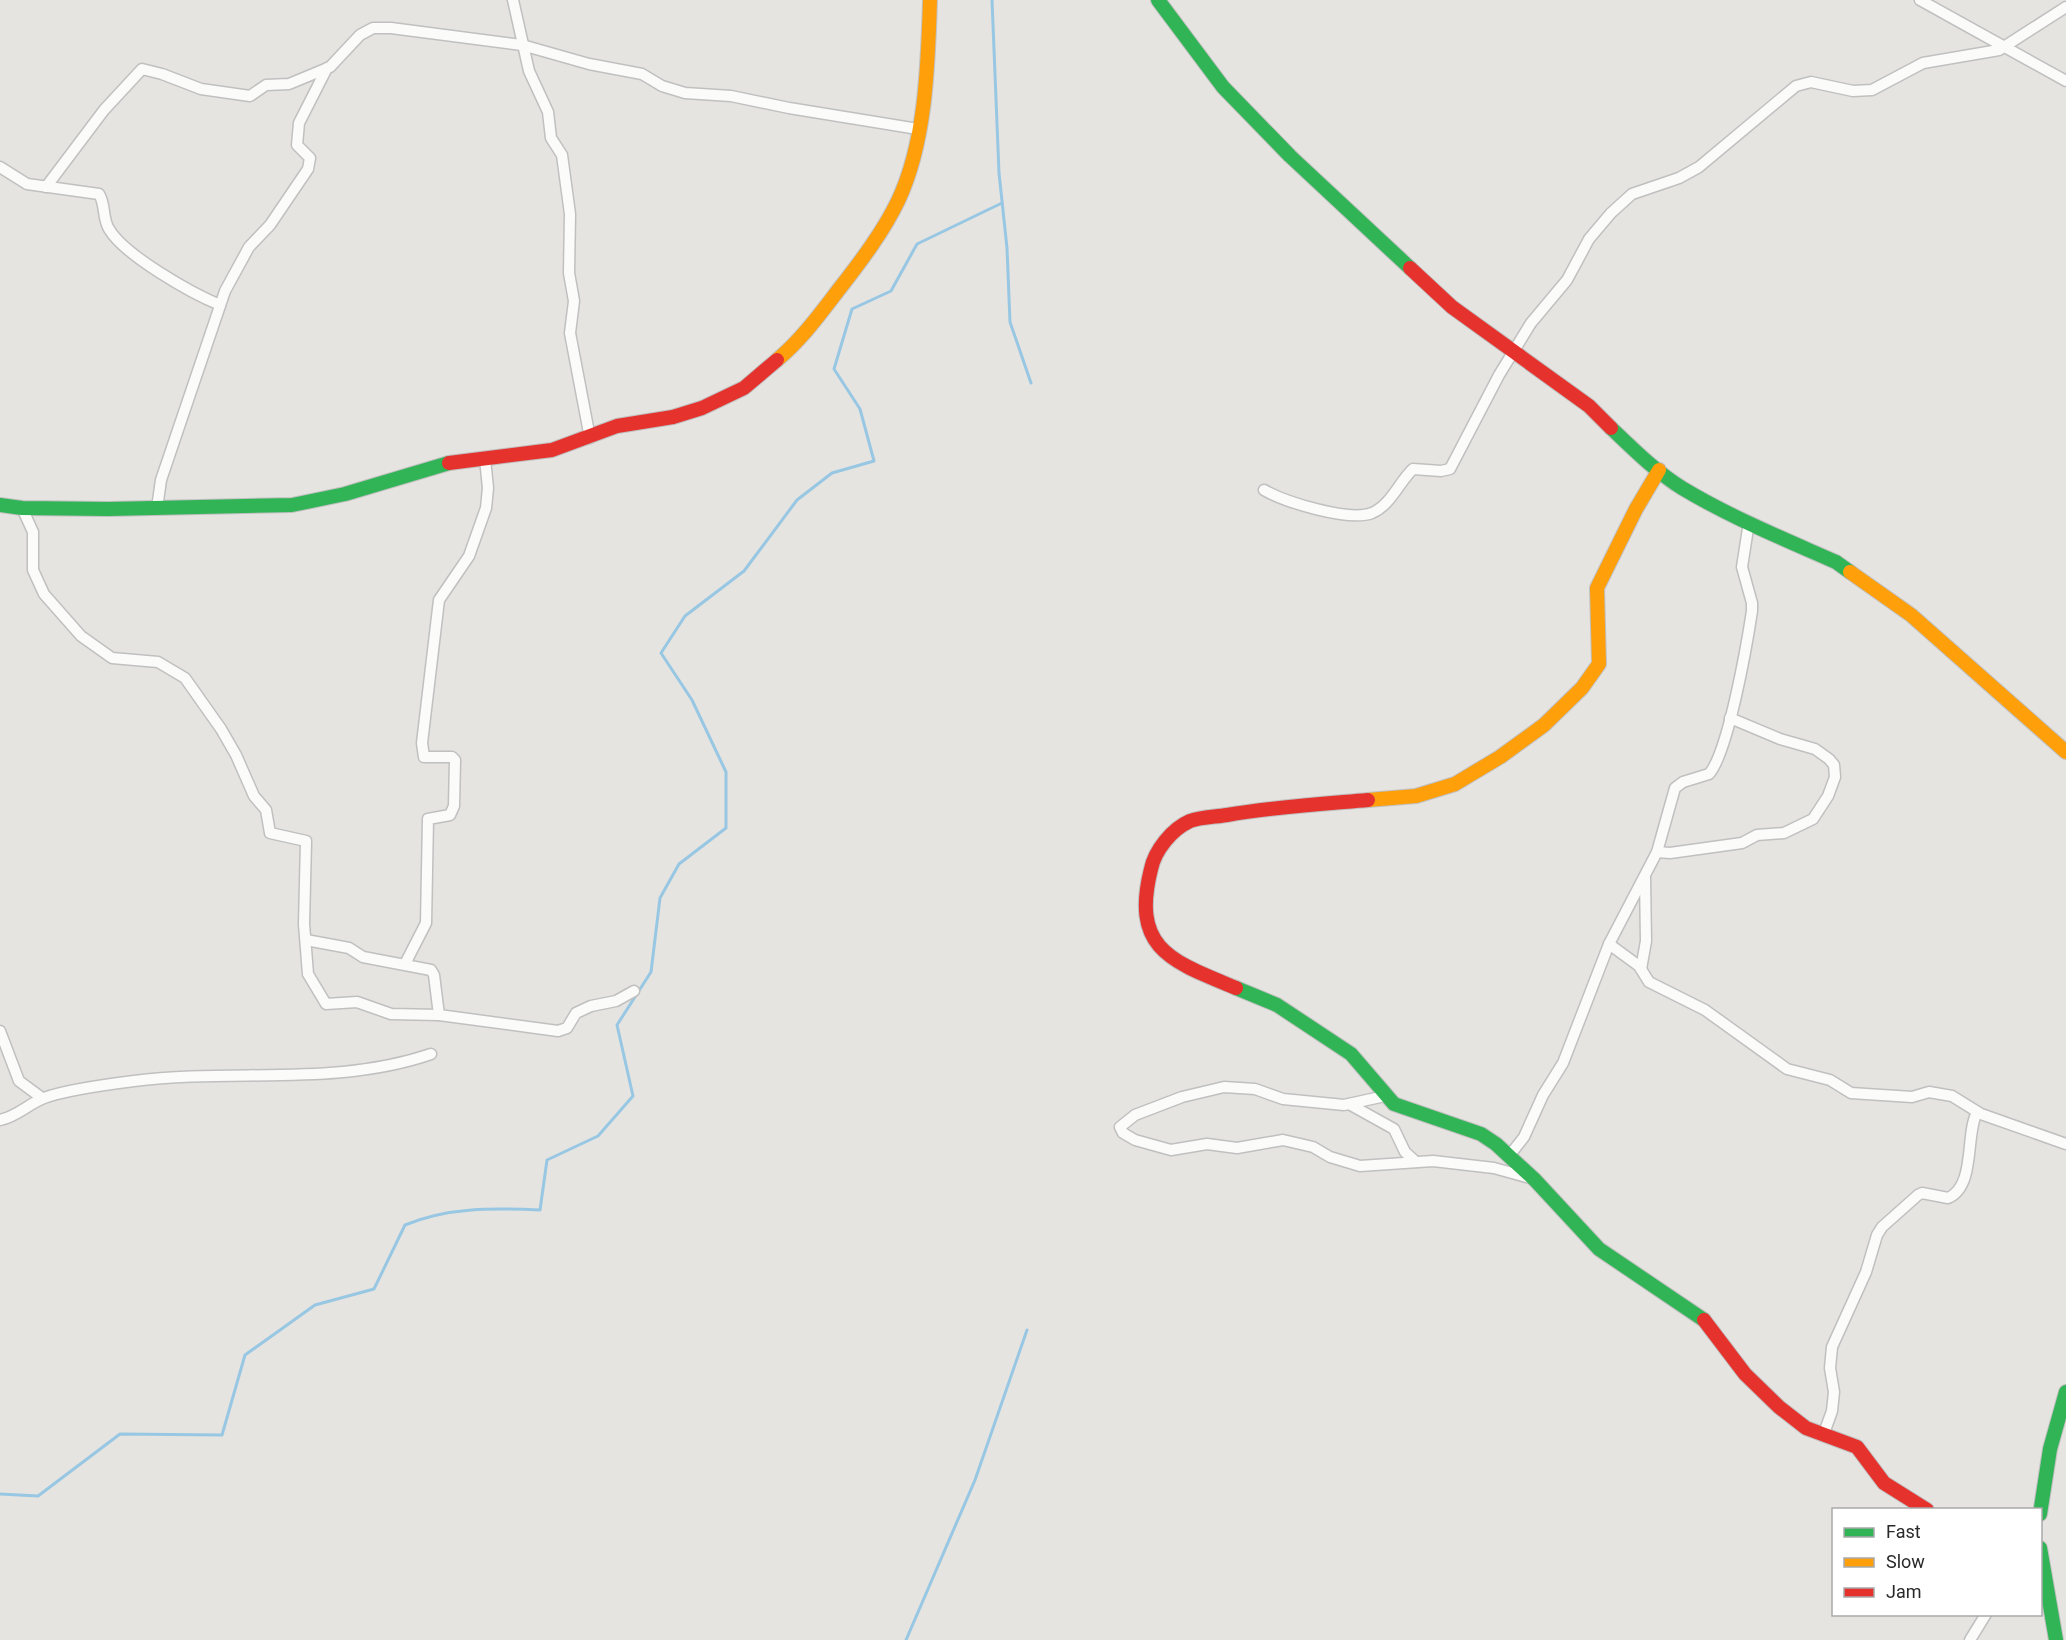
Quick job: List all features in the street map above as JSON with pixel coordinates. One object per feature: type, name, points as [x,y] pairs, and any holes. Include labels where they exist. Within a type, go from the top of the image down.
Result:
[{"type":"street","points":[[513,0],[529,71],[549,117],[551,138],[562,155],[570,214],[569,273],[574,301],[570,333],[590,438]]},
{"type":"street","points":[[0,505],[22,508],[250,508],[292,505],[345,494],[443,464],[552,450],[590,438],[617,426],[673,417],[702,408],[744,388],[799,342],[866,255],[898,201],[909,170],[928,84],[930,0]]},
{"type":"street","points":[[1158,0],[1223,87],[1290,156],[1452,307],[1589,406],[1636,452],[1680,487],[1836,562],[1911,615],[2066,752]]},
{"type":"street","points":[[1920,0],[2066,81]]},
{"type":"street","points":[[1264,490],[1299,506],[1336,512],[1374,512],[1387,501],[1413,469],[1450,469],[1499,375],[1536,315],[1572,272],[1589,239],[1622,201],[1640,190],[1679,178],[1699,167],[1796,86],[1811,82],[1864,92],[1881,86],[1923,63],[1989,54],[2005,47],[2066,7]]},
{"type":"street","points":[[46,187],[104,110],[142,69],[201,89],[246,97],[266,86],[289,84],[327,68],[340,58],[360,35],[373,28],[391,28],[522,45],[589,64],[642,74],[662,86],[685,93],[731,96],[918,129]]},
{"type":"street","points":[[157,508],[161,480],[220,304],[240,261],[270,225],[308,169],[310,158],[297,145],[297,131],[327,68]]},
{"type":"street","points":[[0,167],[21,182],[99,194],[108,228],[121,242],[156,270],[220,304]]},
{"type":"street","points":[[405,964],[426,923],[428,819],[450,815],[454,806],[455,760],[452,757],[424,757],[422,743],[439,600],[442,592],[470,556],[486,508],[488,488],[485,459]]},
{"type":"street","points":[[1659,470],[1636,509],[1597,588],[1599,664],[1582,688],[1544,724],[1500,757],[1455,784],[1416,796],[1201,817],[1173,833],[1153,859],[1145,892],[1144,913],[1154,939],[1173,958],[1188,968],[1277,1005],[1314,1029],[1363,1065],[1385,1096],[1394,1104],[1481,1134],[1535,1180],[1599,1250],[1708,1322],[1745,1374],[1779,1407],[1806,1428],[1857,1447],[1884,1483],[1912,1503],[1924,1508]]},
{"type":"street","points":[[22,508],[33,532],[34,576],[57,611],[81,636],[112,658],[158,662],[184,678],[236,755],[254,796],[266,810],[270,833],[306,841],[308,974],[326,1004],[360,1002],[380,1012],[404,1016],[439,1015],[558,1031],[567,1028],[576,1013],[591,1006],[616,1001],[634,991]]},
{"type":"street","points":[[1509,1156],[1524,1137],[1543,1095],[1563,1063],[1609,944],[1657,852],[1675,788],[1683,782],[1703,777],[1712,771],[1730,718],[1752,611],[1742,567],[1749,522]]},
{"type":"street","points":[[1657,852],[1742,843],[1757,835],[1784,833],[1813,819],[1823,805],[1835,777],[1834,765],[1829,759],[1815,749],[1780,739],[1730,718]]},
{"type":"street","points":[[1641,969],[1646,941],[1645,877]]},
{"type":"street","points":[[306,940],[349,948],[363,957],[405,964],[433,972],[439,1015]]},
{"type":"street","points":[[1609,944],[1641,969],[1649,982],[1705,1010],[1787,1069],[1830,1080],[1851,1093],[1912,1097],[1929,1092],[1952,1096],[1977,1112],[2066,1144]]},
{"type":"street","points":[[0,1031],[20,1081],[42,1098]]},
{"type":"street","points":[[0,1120],[20,1113],[42,1098],[105,1085],[216,1074],[273,1077],[369,1069],[431,1054]]},
{"type":"street","points":[[1385,1096],[1349,1104],[1283,1099],[1255,1089],[1224,1087],[1182,1097],[1135,1114],[1120,1126],[1123,1133],[1136,1140],[1171,1150],[1207,1144],[1237,1148],[1283,1140],[1313,1147],[1330,1157],[1360,1166],[1416,1162],[1494,1168],[1535,1180]]},
{"type":"street","points":[[1349,1104],[1394,1129],[1405,1152],[1416,1162]]},
{"type":"street","points":[[1823,1436],[1832,1411],[1834,1392],[1830,1368],[1832,1347],[1866,1272],[1877,1235],[1882,1227],[1918,1195],[1922,1193],[1948,1198],[1953,1196],[1963,1180],[1970,1156],[1972,1121],[1977,1112]]},
{"type":"street","points":[[2041,1508],[2050,1449],[2066,1392]]},
{"type":"street","points":[[2042,1560],[2056,1640]]},
{"type":"street","points":[[1970,1640],[1985,1616]]},
{"type":"waterway","points":[[992,0],[999,173],[1007,248],[1010,322],[1031,383]]},
{"type":"waterway","points":[[0,1494],[38,1496],[120,1434],[222,1435],[245,1355],[315,1305],[374,1289],[405,1225],[438,1215],[471,1210],[540,1210],[547,1160],[598,1136],[633,1096],[617,1025],[651,972],[660,898],[679,864],[726,828],[726,772],[692,700],[661,653],[685,616],[744,571],[797,500],[832,473],[874,461],[860,409],[834,369],[852,309],[891,291],[917,244],[1002,203]]},
{"type":"waterway","points":[[906,1640],[975,1480],[1027,1330]]},
{"type":"traffic: fast","points":[[1158,0],[1223,87],[1290,156],[1410,268]]},
{"type":"traffic: fast","points":[[1611,428],[1654,468],[1700,499],[1836,562],[1850,572]]},
{"type":"traffic: fast","points":[[0,505],[22,508],[108,509],[292,505],[345,494],[449,463]]},
{"type":"traffic: fast","points":[[1236,988],[1277,1005],[1351,1054],[1394,1104],[1481,1134],[1496,1144],[1535,1180],[1599,1249],[1704,1320]]},
{"type":"traffic: fast","points":[[2041,1508],[2050,1449],[2066,1392]]},
{"type":"traffic: fast","points":[[2042,1560],[2056,1640]]},
{"type":"traffic: slow","points":[[777,360],[803,335],[864,257],[898,201],[915,154],[920,128],[924,102],[930,0]]},
{"type":"traffic: slow","points":[[1368,800],[1416,796],[1455,784],[1500,757],[1544,725],[1582,688],[1599,664],[1597,588],[1636,509],[1659,470]]},
{"type":"traffic: slow","points":[[1850,572],[1911,615],[2066,752]]},
{"type":"traffic: jam","points":[[1410,268],[1452,307],[1589,406],[1611,428]]},
{"type":"traffic: jam","points":[[449,463],[552,450],[617,426],[673,417],[702,408],[744,388],[777,360]]},
{"type":"traffic: jam","points":[[1236,988],[1175,960],[1152,935],[1147,918],[1146,896],[1153,862],[1160,848],[1177,829],[1194,820],[1279,808],[1368,800]]},
{"type":"traffic: jam","points":[[1704,1320],[1745,1374],[1779,1407],[1806,1428],[1857,1447],[1884,1483],[1924,1508]]}]
